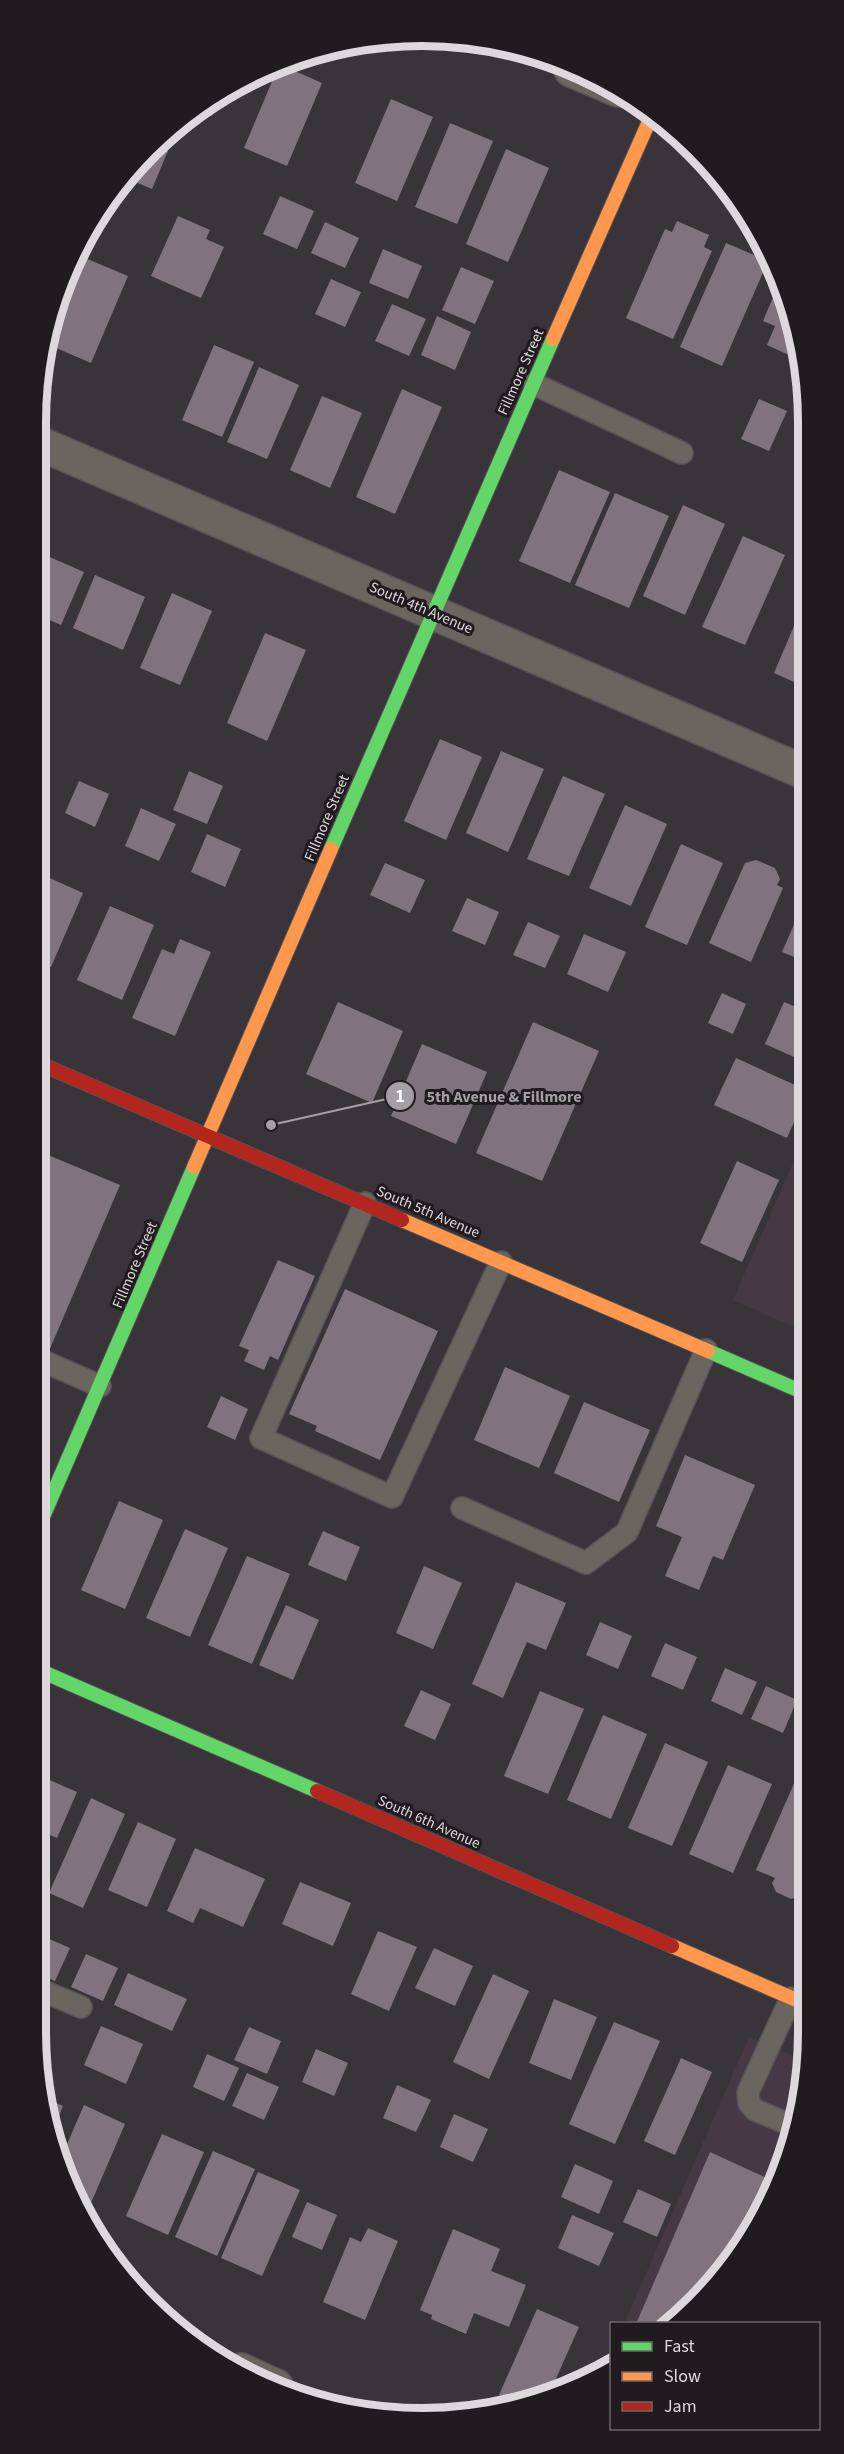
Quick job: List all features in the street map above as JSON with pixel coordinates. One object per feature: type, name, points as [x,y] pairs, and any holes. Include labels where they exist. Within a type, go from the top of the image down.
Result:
[{"type":"street","name":"Fillmore Street","points":[[46,1510],[433,613],[649,122]]},
{"type":"street","name":"South 4th Avenue","points":[[46,446],[798,770]]},
{"type":"street","name":"South 5th Avenue","points":[[46,1066],[798,1390]]},
{"type":"street","name":"South 6th Avenue","points":[[46,1673],[798,2002]]},
{"type":"lane","points":[[534,384],[682,453]]},
{"type":"lane","points":[[365,1203],[261,1438],[392,1497],[501,1262]]},
{"type":"lane","points":[[462,1508],[586,1563],[627,1533],[706,1350]]},
{"type":"lane","points":[[46,1362],[100,1386]]},
{"type":"lane","points":[[46,1992],[81,2007]]},
{"type":"lane","points":[[786,2123],[755,2110],[749,2103],[748,2092],[798,2004]]},
{"type":"shaded area","points":[[798,1151],[798,1329],[733,1300]]},
{"type":"shaded area","points":[[749,2037],[797,2058],[790,2105],[778,2153],[759,2198],[734,2241],[688,2298],[660,2322],[625,2322]]},
{"type":"building","points":[[292,70],[322,83],[287,166],[244,148],[274,77]]},
{"type":"building","points":[[391,99],[433,117],[397,201],[355,183]]},
{"type":"building","points":[[450,123],[493,141],[457,224],[415,207]]},
{"type":"building","points":[[164,149],[168,151],[152,189],[134,181]]},
{"type":"building","points":[[506,149],[549,168],[508,262],[466,244]]},
{"type":"building","points":[[280,196],[314,211],[297,249],[263,234]]},
{"type":"building","points":[[178,216],[210,230],[206,239],[224,247],[201,298],[151,276]]},
{"type":"building","points":[[677,221],[709,235],[704,247],[712,251],[673,339],[626,318],[665,229],[672,232]]},
{"type":"building","points":[[325,222],[359,238],[345,268],[311,253]]},
{"type":"building","points":[[726,243],[760,257],[765,269],[722,366],[680,347]]},
{"type":"building","points":[[383,249],[422,266],[408,299],[369,283]]},
{"type":"building","points":[[85,258],[128,276],[91,363],[54,347],[66,301]]},
{"type":"building","points":[[461,267],[494,281],[475,324],[442,310]]},
{"type":"building","points":[[331,279],[361,292],[345,327],[315,314]]},
{"type":"building","points":[[775,293],[785,325],[791,356],[767,345],[775,326],[763,321]]},
{"type":"building","points":[[392,304],[426,319],[409,356],[375,341]]},
{"type":"building","points":[[437,316],[471,332],[455,370],[421,355]]},
{"type":"building","points":[[214,345],[254,362],[222,437],[182,420]]},
{"type":"building","points":[[259,367],[299,385],[267,459],[227,442]]},
{"type":"building","points":[[402,389],[442,407],[395,514],[356,497]]},
{"type":"building","points":[[322,396],[362,413],[330,488],[290,470]]},
{"type":"building","points":[[759,399],[787,411],[769,451],[741,439]]},
{"type":"building","points":[[559,470],[610,492],[570,583],[519,561]]},
{"type":"building","points":[[615,493],[669,516],[629,608],[575,585]]},
{"type":"building","points":[[683,505],[725,524],[685,615],[643,596]]},
{"type":"building","points":[[743,536],[785,555],[745,645],[702,627]]},
{"type":"building","points":[[46,555],[84,572],[61,625],[46,618]]},
{"type":"building","points":[[95,575],[145,597],[123,650],[73,628]]},
{"type":"building","points":[[172,593],[212,611],[180,685],[140,668]]},
{"type":"building","points":[[798,616],[798,684],[774,673]]},
{"type":"building","points":[[265,633],[306,650],[267,741],[227,723]]},
{"type":"building","points":[[440,739],[482,757],[446,840],[404,821]]},
{"type":"building","points":[[501,751],[544,769],[508,852],[466,833]]},
{"type":"building","points":[[189,771],[223,786],[207,824],[173,810]]},
{"type":"building","points":[[563,776],[605,794],[569,876],[527,859]]},
{"type":"building","points":[[79,781],[109,794],[95,827],[65,813]]},
{"type":"building","points":[[625,805],[667,824],[631,906],[589,888]]},
{"type":"building","points":[[141,808],[176,824],[159,861],[125,846]]},
{"type":"building","points":[[207,834],[241,849],[225,887],[191,872]]},
{"type":"building","points":[[681,844],[723,863],[687,945],[645,927]]},
{"type":"building","points":[[756,860],[775,868],[780,879],[777,885],[783,888],[751,962],[709,943],[745,863]]},
{"type":"building","points":[[385,863],[425,880],[410,913],[370,895]]},
{"type":"building","points":[[46,876],[83,893],[51,967],[46,965]]},
{"type":"building","points":[[467,898],[499,912],[485,945],[452,931]]},
{"type":"building","points":[[110,906],[154,925],[122,1000],[77,980]]},
{"type":"building","points":[[798,915],[798,959],[782,952]]},
{"type":"building","points":[[528,922],[560,936],[545,968],[513,955]]},
{"type":"building","points":[[584,934],[626,952],[608,992],[567,974]]},
{"type":"building","points":[[180,939],[211,952],[175,1036],[132,1018],[162,949],[174,954]]},
{"type":"building","points":[[722,993],[746,1004],[733,1034],[708,1023]]},
{"type":"building","points":[[338,1002],[403,1031],[372,1103],[306,1074]]},
{"type":"building","points":[[784,1002],[798,1008],[798,1048],[794,1057],[765,1044]]},
{"type":"building","points":[[533,1022],[599,1051],[542,1181],[476,1153]]},
{"type":"building","points":[[422,1044],[487,1072],[456,1144],[391,1116]]},
{"type":"building","points":[[736,1058],[798,1086],[798,1113],[787,1138],[714,1105]]},
{"type":"building","points":[[46,1154],[120,1185],[49,1351],[46,1350]]},
{"type":"building","points":[[737,1161],[779,1180],[742,1262],[700,1243]]},
{"type":"building","points":[[278,1260],[315,1276],[278,1360],[270,1356],[264,1370],[244,1361],[249,1350],[239,1346]]},
{"type":"building","points":[[345,1289],[438,1331],[380,1460],[315,1431],[317,1426],[289,1414]]},
{"type":"building","points":[[505,1367],[570,1396],[539,1468],[474,1440]]},
{"type":"building","points":[[221,1396],[248,1409],[235,1440],[207,1427]]},
{"type":"building","points":[[584,1402],[650,1430],[619,1502],[554,1473]]},
{"type":"building","points":[[685,1455],[755,1485],[723,1560],[713,1556],[699,1590],[665,1576],[682,1537],[656,1526]]},
{"type":"building","points":[[119,1501],[163,1520],[125,1609],[81,1590]]},
{"type":"building","points":[[185,1529],[228,1548],[190,1637],[146,1618]]},
{"type":"building","points":[[323,1531],[360,1547],[346,1581],[308,1565]]},
{"type":"building","points":[[247,1556],[290,1574],[252,1664],[208,1645]]},
{"type":"building","points":[[424,1566],[462,1583],[433,1649],[396,1633]]},
{"type":"building","points":[[516,1582],[566,1603],[546,1650],[527,1642],[503,1698],[472,1684]]},
{"type":"building","points":[[286,1605],[319,1620],[293,1680],[259,1665]]},
{"type":"building","points":[[600,1622],[632,1636],[618,1669],[586,1655]]},
{"type":"building","points":[[665,1643],[697,1657],[683,1690],[651,1676]]},
{"type":"building","points":[[725,1668],[757,1682],[742,1715],[711,1701]]},
{"type":"building","points":[[766,1686],[797,1700],[783,1733],[751,1719]]},
{"type":"building","points":[[421,1690],[451,1704],[435,1740],[404,1726]]},
{"type":"building","points":[[540,1691],[584,1709],[548,1794],[504,1776]]},
{"type":"building","points":[[603,1715],[647,1734],[611,1819],[567,1800]]},
{"type":"building","points":[[665,1743],[708,1762],[672,1846],[628,1828]]},
{"type":"building","points":[[728,1765],[772,1784],[733,1873],[689,1854]]},
{"type":"building","points":[[46,1778],[77,1792],[57,1838],[46,1833]]},
{"type":"building","points":[[796,1779],[798,1780],[798,1897],[791,1899],[776,1892],[772,1883],[775,1878],[756,1870]]},
{"type":"building","points":[[91,1798],[125,1814],[83,1908],[49,1893]]},
{"type":"building","points":[[138,1822],[176,1839],[147,1907],[108,1890]]},
{"type":"building","points":[[195,1848],[265,1879],[243,1927],[200,1908],[193,1923],[167,1911]]},
{"type":"building","points":[[300,1882],[351,1903],[333,1946],[282,1924]]},
{"type":"building","points":[[378,1931],[417,1947],[389,2011],[351,1994]]},
{"type":"building","points":[[46,1938],[70,1948],[55,1981],[46,1977]]},
{"type":"building","points":[[434,1948],[473,1966],[455,2006],[415,1988]]},
{"type":"building","points":[[86,1954],[118,1968],[103,2001],[71,1987]]},
{"type":"building","points":[[128,1973],[187,1999],[172,2031],[114,2005]]},
{"type":"building","points":[[493,1974],[529,1991],[489,2079],[453,2062]]},
{"type":"building","points":[[554,1999],[597,2017],[571,2080],[529,2063]]},
{"type":"building","points":[[614,2022],[660,2041],[615,2144],[569,2124]]},
{"type":"building","points":[[101,2026],[143,2044],[126,2084],[84,2065]]},
{"type":"building","points":[[249,2027],[281,2041],[267,2074],[234,2060]]},
{"type":"building","points":[[316,2049],[348,2063],[334,2096],[302,2082]]},
{"type":"building","points":[[207,2054],[239,2068],[224,2101],[193,2087]]},
{"type":"building","points":[[681,2058],[712,2072],[675,2155],[644,2141]]},
{"type":"building","points":[[247,2073],[279,2087],[264,2120],[232,2106]]},
{"type":"building","points":[[397,2085],[431,2100],[416,2132],[383,2118]]},
{"type":"building","points":[[53,2102],[63,2106],[57,2120]]},
{"type":"building","points":[[84,2105],[125,2124],[91,2203],[85,2198],[65,2149]]},
{"type":"building","points":[[454,2114],[488,2129],[473,2162],[440,2147]]},
{"type":"building","points":[[162,2134],[204,2152],[168,2235],[126,2216]]},
{"type":"building","points":[[213,2151],[255,2169],[217,2256],[175,2237]]},
{"type":"building","points":[[710,2152],[768,2179],[734,2241],[688,2298],[660,2322],[637,2322]]},
{"type":"building","points":[[575,2164],[613,2181],[599,2214],[561,2197]]},
{"type":"building","points":[[258,2172],[300,2190],[262,2276],[221,2258]]},
{"type":"building","points":[[638,2189],[671,2204],[657,2237],[623,2222]]},
{"type":"building","points":[[307,2202],[337,2215],[322,2250],[292,2237]]},
{"type":"building","points":[[572,2215],[614,2233],[599,2266],[558,2248]]},
{"type":"building","points":[[368,2228],[398,2241],[365,2320],[323,2302],[350,2237],[361,2242]]},
{"type":"building","points":[[453,2229],[500,2249],[491,2271],[526,2285],[509,2327],[474,2313],[466,2334],[431,2319],[432,2315],[420,2310]]},
{"type":"building","points":[[537,2309],[579,2327],[554,2384],[505,2398],[499,2395]]},
{"type":"traffic: fast","points":[[331,849],[553,339]]},
{"type":"traffic: fast","points":[[46,1510],[194,1167]]},
{"type":"traffic: fast","points":[[708,1351],[798,1390]]},
{"type":"traffic: fast","points":[[46,1673],[317,1791]]},
{"type":"traffic: slow","points":[[553,339],[649,122]]},
{"type":"traffic: slow","points":[[194,1167],[331,849]]},
{"type":"traffic: slow","points":[[402,1220],[708,1351]]},
{"type":"traffic: slow","points":[[672,1946],[798,2001]]},
{"type":"traffic: jam","points":[[46,1066],[402,1220]]},
{"type":"traffic: jam","points":[[317,1791],[672,1946]]},
{"type":"place","name":"5th Avenue & Fillmore","points":[[271,1125]]}]
